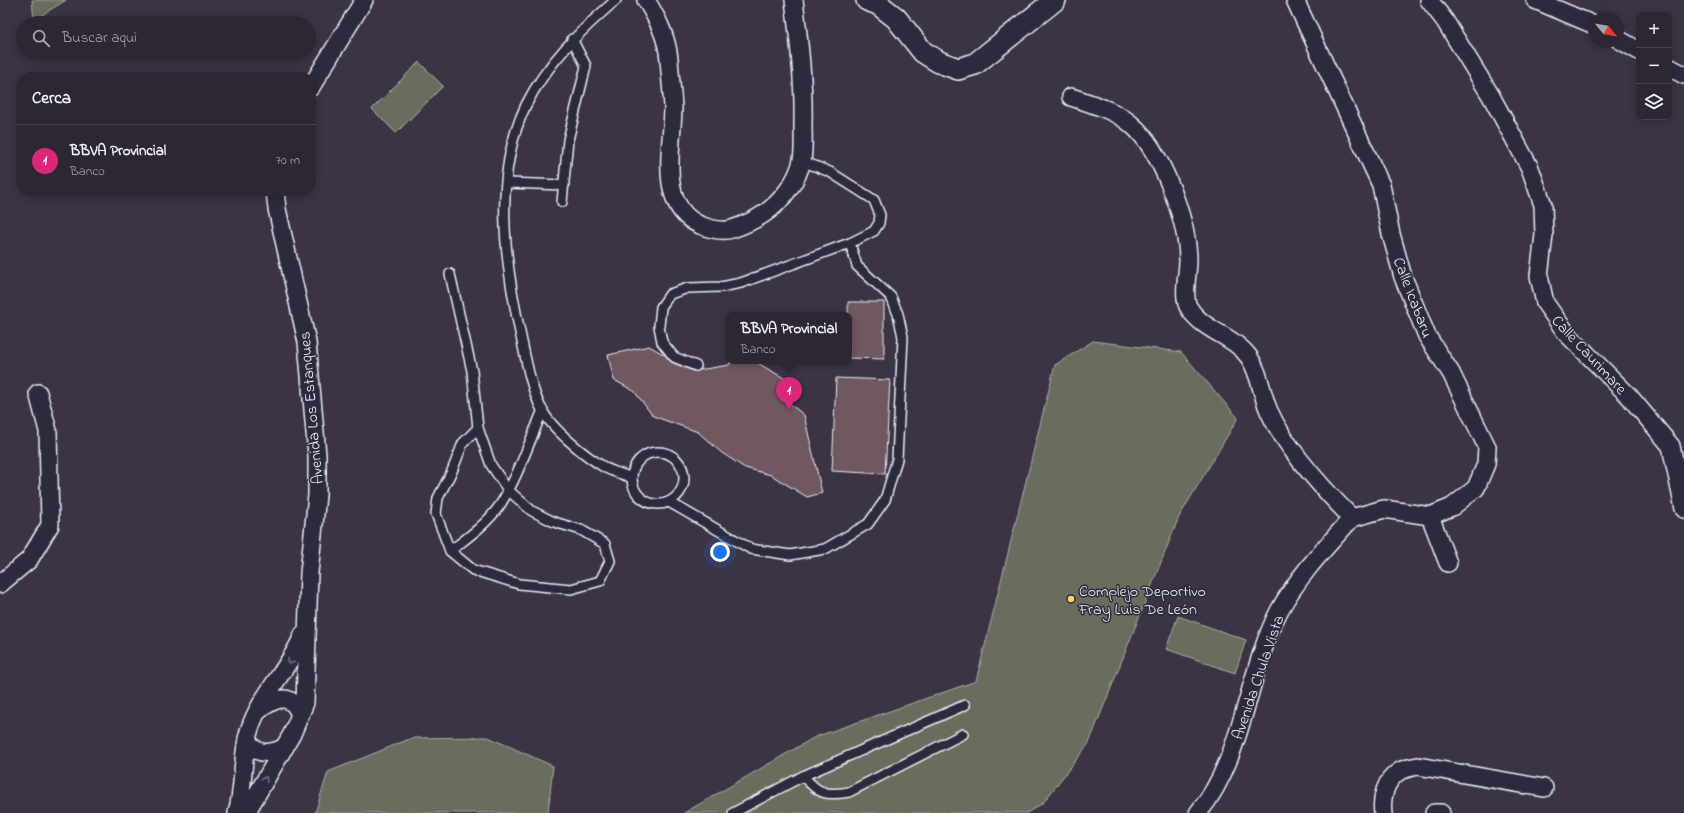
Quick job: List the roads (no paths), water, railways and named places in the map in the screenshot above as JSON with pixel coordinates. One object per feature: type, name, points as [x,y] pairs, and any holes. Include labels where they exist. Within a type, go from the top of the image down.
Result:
[{"type":"street","points":[[316,79],[364,0]]},
{"type":"street","points":[[646,0],[664,35],[668,58],[673,106],[670,170],[672,190],[678,204],[685,214],[694,222],[710,229],[728,230],[758,219],[783,197],[792,184],[802,161],[804,89],[794,0]]},
{"type":"street","points":[[867,0],[878,4],[896,18],[923,52],[939,62],[958,69],[975,64],[1055,0]]},
{"type":"street","name":"Calle Icabaru","points":[[1295,0],[1381,185],[1391,234],[1403,277],[1427,336],[1451,373],[1487,447],[1486,464],[1476,488],[1452,507],[1430,516]]},
{"type":"street","name":"Calle Caurimare","points":[[1429,0],[1446,21],[1491,96],[1530,168],[1544,205],[1544,235],[1538,276],[1544,303],[1567,334],[1629,396],[1671,446],[1684,509]]},
{"type":"street","points":[[1535,0],[1588,22]]},
{"type":"street","points":[[1624,42],[1636,49]]},
{"type":"street","points":[[1672,69],[1684,75]]},
{"type":"street","points":[[1071,97],[1107,109],[1131,124],[1150,146],[1179,209],[1188,260],[1186,287],[1187,307],[1199,322],[1230,340],[1248,357],[1260,382],[1269,411],[1285,438],[1326,492],[1352,518],[1384,509],[1430,516],[1448,562]]},
{"type":"street","name":"Avenida Los Estanques","points":[[246,813],[284,747],[305,703],[306,627],[309,573],[317,495],[317,455],[307,342],[277,209],[276,196]]},
{"type":"street","points":[[0,584],[28,560],[50,525],[48,431],[38,393]]},
{"type":"street","name":"Avenida Chula Vista","points":[[1198,813],[1217,787],[1230,757],[1258,666],[1279,612],[1306,570],[1352,518]]},
{"type":"street","name":"Avenida Los Estanques","points":[[237,813],[241,796],[247,739],[257,711],[297,650],[306,627]]},
{"type":"street","points":[[257,711],[280,698],[286,699],[293,703],[300,715]]},
{"type":"street","points":[[247,739],[255,750],[262,753],[277,751],[284,747]]},
{"type":"street","points":[[1383,813],[1382,798],[1388,782],[1400,771],[1418,766],[1544,788]]},
{"type":"street","points":[[1434,813],[1441,813]]},
{"type":"lane","points":[[616,0],[572,39],[548,68],[526,106],[513,139],[506,183],[505,217],[507,254],[516,312],[527,366],[543,410],[568,440],[604,467],[632,478]]},
{"type":"lane","points":[[562,202],[568,140],[586,66],[572,39]]},
{"type":"lane","points":[[696,366],[674,357],[662,342],[659,326],[662,307],[670,294],[688,288],[741,283],[850,242],[874,231],[879,223],[880,215],[874,200],[830,172],[802,161]]},
{"type":"lane","points":[[506,183],[564,185]]},
{"type":"lane","points":[[668,502],[751,549],[790,555],[825,549],[868,524],[885,500],[897,459],[902,337],[898,314],[891,296],[857,266],[850,242]]},
{"type":"lane","points":[[450,274],[472,371],[478,428],[491,465],[508,490],[532,511],[554,522],[581,530],[605,544],[610,561],[600,581],[571,589],[518,584],[473,570],[450,551],[436,514],[438,498],[452,471],[463,443],[478,428]]},
{"type":"lane","points":[[450,551],[476,531],[499,506],[508,490],[543,410]]},
{"type":"lane","points":[[660,452],[673,456],[682,468],[684,479],[679,494],[668,502],[660,504],[646,501],[639,496],[634,487],[632,478],[634,469],[640,460],[647,455],[660,452]]},
{"type":"lane","points":[[733,813],[803,776],[965,705]]},
{"type":"lane","points":[[803,776],[819,792],[831,795],[849,792],[963,734]]},
{"type":"place","name":"BBVA Provincial","points":[[789,410]]},
{"type":"place","name":"Complejo Deportivo Fray Luis De León","points":[[1071,599]]}]
